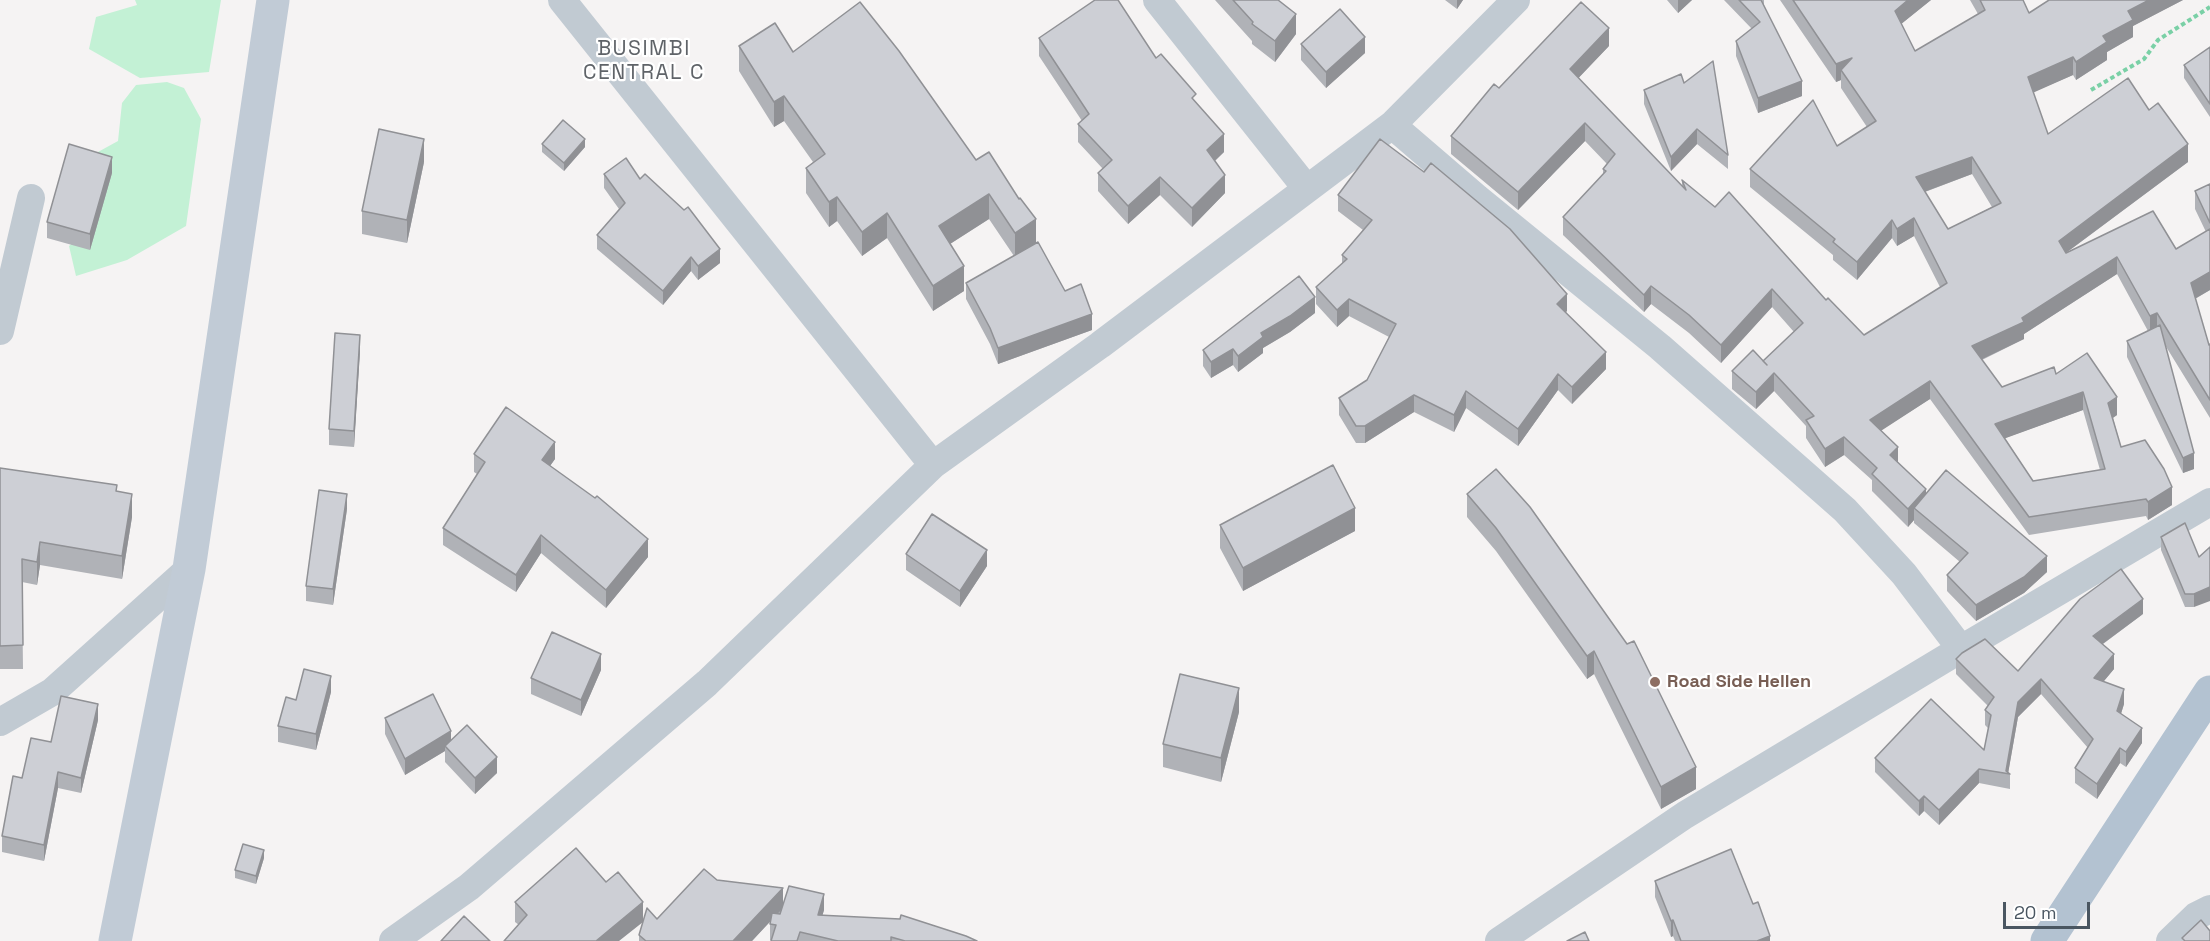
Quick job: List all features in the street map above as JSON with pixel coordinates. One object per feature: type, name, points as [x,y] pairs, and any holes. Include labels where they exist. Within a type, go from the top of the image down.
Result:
[{"type":"main road","points":[[115,941],[189,569],[273,0]]},
{"type":"main road","points":[[2048,941],[2210,692]]},
{"type":"street","points":[[561,0],[933,465]]},
{"type":"street","points":[[1157,0],[1306,189]]},
{"type":"street","points":[[393,941],[469,887],[707,683],[933,465],[1100,345],[1392,125],[1516,0]]},
{"type":"street","points":[[1392,125],[1660,347],[1845,510],[1904,574],[1961,649]]},
{"type":"street","points":[[0,331],[31,198]]},
{"type":"street","points":[[1499,941],[1685,815],[2210,502]]},
{"type":"street","points":[[0,722],[52,692],[189,569]]},
{"type":"street","points":[[2170,941],[2196,916],[2210,909]]},
{"type":"path","points":[[2091,90],[2144,59],[2158,40],[2210,8]]},
{"type":"green space","points":[[135,0],[221,0],[209,72],[140,78],[89,49],[96,17],[137,5]]},
{"type":"green space","points":[[167,82],[184,88],[201,119],[186,226],[127,260],[76,276],[69,246],[93,226],[87,158],[118,141],[122,103],[136,85]]},
{"type":"building","points":[[1095,0],[1118,0],[1156,58],[1161,54],[1196,94],[1192,98],[1224,134],[1207,150],[1225,175],[1192,208],[1160,177],[1128,206],[1098,173],[1112,160],[1078,124],[1089,114],[1039,38]]},
{"type":"building","points":[[1233,0],[1278,0],[1296,14],[1275,41],[1252,24],[1253,22]]},
{"type":"building","points":[[1739,0],[1761,0],[1802,81],[1758,98],[1736,41],[1760,22]]},
{"type":"building","points":[[1793,0],[1908,0],[1895,11],[1915,51],[1985,10],[1980,0],[2023,0],[2029,13],[2049,0],[2149,0],[2128,11],[2133,20],[2103,36],[2107,42],[2076,62],[2073,57],[2028,77],[2048,134],[2128,78],[2149,110],[2158,103],[2188,144],[2059,241],[2066,253],[2153,211],[2176,249],[2210,229],[2210,272],[2191,283],[2210,344],[2210,400],[2157,313],[2150,316],[2117,257],[2022,318],[2024,322],[1972,346],[2002,387],[2054,367],[2056,374],[2087,353],[2117,397],[2108,403],[2121,447],[2145,440],[2164,469],[2172,487],[2148,502],[2146,499],[2029,517],[1930,381],[1870,420],[1898,447],[1890,455],[1926,489],[1908,509],[1872,474],[1877,468],[1844,437],[1825,449],[1806,420],[1814,416],[1774,373],[1756,392],[1732,371],[1753,350],[1763,361],[1803,323],[1772,289],[1721,345],[1689,315],[1651,286],[1644,295],[1563,217],[1606,171],[1603,169],[1615,154],[1585,123],[1518,192],[1451,136],[1494,84],[1499,88],[1581,2],[1609,28],[1570,69],[1686,190],[1682,180],[1715,207],[1729,192],[1826,300],[1828,298],[1864,335],[1947,283],[1914,218],[1897,229],[1892,220],[1857,262],[1833,242],[1835,239],[1750,169],[1813,100],[1837,146],[1876,121],[1841,70],[1852,58],[1836,64]],"holes":[[[1972,157],[2001,203],[1948,229],[1916,177]],[[2083,392],[2105,469],[2033,481],[1995,424]]]},
{"type":"building","points":[[860,2],[899,51],[976,160],[989,152],[1019,199],[1036,219],[1015,233],[989,194],[939,226],[964,266],[933,286],[887,213],[862,232],[837,197],[829,202],[806,168],[825,154],[784,96],[774,102],[739,46],[775,23],[793,52]]},
{"type":"building","points":[[1340,9],[1365,37],[1326,72],[1301,44]]},
{"type":"building","points":[[2210,47],[2210,104],[2184,65]]},
{"type":"building","points":[[1713,61],[1728,155],[1697,129],[1671,157],[1644,90],[1681,74],[1684,83]]},
{"type":"building","points":[[563,120],[585,139],[564,163],[542,144]]},
{"type":"building","points":[[379,129],[424,139],[407,220],[362,211]]},
{"type":"building","points":[[1380,139],[1424,172],[1431,163],[1510,229],[1567,294],[1557,304],[1606,352],[1572,387],[1558,374],[1518,429],[1466,391],[1454,415],[1414,395],[1365,426],[1356,426],[1339,398],[1367,380],[1396,324],[1349,299],[1337,310],[1316,287],[1347,259],[1342,255],[1372,220],[1338,195]]},
{"type":"building","points":[[69,144],[112,157],[90,234],[47,222]]},
{"type":"building","points":[[626,158],[640,179],[645,174],[684,210],[688,207],[720,249],[698,266],[691,257],[663,291],[597,235],[625,203],[604,174]]},
{"type":"building","points":[[2210,184],[2210,223],[2195,191]]},
{"type":"building","points":[[1038,242],[1065,291],[1081,284],[1092,314],[998,348],[966,283]]},
{"type":"building","points":[[1299,276],[1315,297],[1290,316],[1261,333],[1263,337],[1238,356],[1233,349],[1211,362],[1203,350]]},
{"type":"building","points":[[2160,325],[2194,453],[2183,458],[2127,341]]},
{"type":"building","points":[[335,333],[360,335],[354,431],[329,429]]},
{"type":"building","points":[[506,407],[555,442],[542,460],[595,498],[597,496],[648,539],[606,590],[541,535],[516,575],[443,528],[485,462],[474,454]]},
{"type":"building","points":[[1333,465],[1355,508],[1243,568],[1220,525]]},
{"type":"building","points":[[0,468],[117,485],[116,491],[132,494],[122,556],[40,542],[37,562],[22,559],[23,645],[0,646]]},
{"type":"building","points":[[1496,469],[1530,507],[1627,644],[1634,641],[1696,767],[1661,787],[1594,651],[1587,656],[1496,528],[1467,494]]},
{"type":"building","points":[[1946,470],[2047,556],[2024,577],[1976,605],[1947,575],[1968,553],[1914,508]]},
{"type":"building","points":[[319,490],[347,494],[333,589],[306,586]]},
{"type":"building","points":[[932,514],[987,550],[960,591],[906,554]]},
{"type":"building","points":[[2185,523],[2199,557],[2210,547],[2210,587],[2194,594],[2185,594],[2161,537]]},
{"type":"building","points":[[2121,569],[2143,599],[2093,636],[2114,654],[2094,678],[2124,689],[2117,711],[2142,728],[2126,752],[2120,748],[2097,784],[2075,768],[2093,739],[2041,679],[2018,702],[2006,771],[2010,774],[1979,769],[1939,810],[1924,796],[1919,801],[1875,758],[1931,699],[1984,750],[1991,715],[1985,710],[1994,697],[1956,659],[1985,639],[2018,671],[2080,599]]},
{"type":"building","points":[[552,632],[601,654],[581,700],[531,678]]},
{"type":"building","points":[[304,669],[331,676],[316,734],[278,726],[286,697],[296,700]]},
{"type":"building","points":[[1180,674],[1239,688],[1221,758],[1163,744]]},
{"type":"building","points":[[433,694],[451,731],[405,759],[385,718]]},
{"type":"building","points":[[61,696],[98,704],[81,778],[58,772],[44,845],[2,836],[13,776],[22,778],[31,738],[51,742]]},
{"type":"building","points":[[467,725],[497,757],[475,778],[445,746]]},
{"type":"building","points":[[243,844],[264,850],[256,876],[235,870]]},
{"type":"building","points":[[576,848],[606,882],[618,872],[643,902],[596,941],[504,941],[527,915],[515,902]]},
{"type":"building","points":[[1731,849],[1753,904],[1758,902],[1770,936],[1757,941],[1681,941],[1655,881]]},
{"type":"building","points":[[704,869],[717,880],[783,888],[733,941],[646,941],[639,935],[647,908],[657,919]]},
{"type":"building","points":[[789,886],[824,894],[818,915],[900,919],[901,915],[977,941],[905,941],[891,937],[891,941],[838,941],[800,932],[797,941],[771,941],[776,925],[770,924],[772,913],[780,914]]},
{"type":"building","points":[[464,916],[490,941],[441,941]]},
{"type":"building","points":[[2201,920],[2210,931],[2210,941],[2185,941],[2182,938]]},
{"type":"building","points":[[1585,932],[1589,941],[1567,941]]},
{"type":"place","name":"Road Side Hellen","points":[[1655,682]]},
{"type":"district","name":"BUSIMBI CENTRAL C","points":[[644,61]]}]
